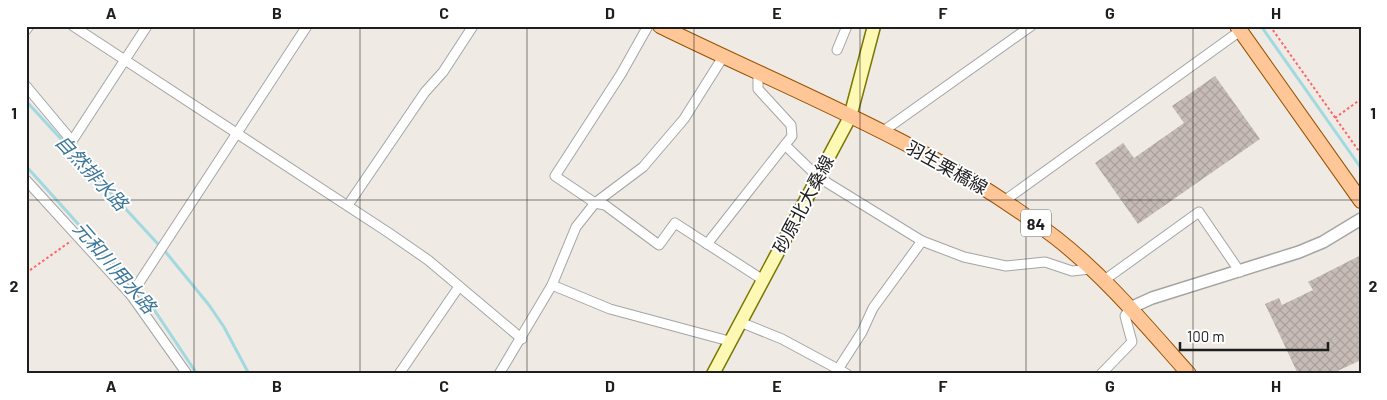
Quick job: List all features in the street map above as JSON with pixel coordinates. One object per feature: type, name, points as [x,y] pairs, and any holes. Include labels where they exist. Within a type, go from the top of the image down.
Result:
[{"type":"main road","name":"羽生栗橋線","points":[[660,26],[946,164],[1004,201],[1058,240],[1103,281],[1189,374]]},
{"type":"main road","name":"砂原北大桑線","points":[[713,374],[850,117],[874,26]]},
{"type":"main road","points":[[1238,29],[1361,200]]},
{"type":"street","points":[[26,30],[29,26]]},
{"type":"street","points":[[72,26],[348,205],[428,260],[458,288],[522,339]]},
{"type":"street","points":[[26,86],[72,141],[147,26]]},
{"type":"street","points":[[131,295],[307,26]]},
{"type":"street","points":[[348,205],[425,92],[443,72],[473,26]]},
{"type":"street","points":[[648,26],[621,74],[555,176],[595,203],[605,205],[659,245],[675,222],[763,280]]},
{"type":"street","points":[[837,50],[847,26]]},
{"type":"street","points":[[882,132],[1032,26]]},
{"type":"street","points":[[1004,201],[1238,29]]},
{"type":"street","points":[[499,374],[522,339],[552,285],[576,227],[595,203],[643,168],[684,119],[723,57]]},
{"type":"street","points":[[707,244],[792,136],[792,125],[758,89],[758,74]]},
{"type":"street","points":[[785,145],[818,177],[922,242],[964,257],[1006,266],[1045,262],[1072,271],[1090,269]]},
{"type":"street","points":[[26,180],[131,295],[187,374]]},
{"type":"street","points":[[1103,281],[1199,212],[1240,272]]},
{"type":"street","points":[[1101,374],[1132,342],[1125,316],[1130,308],[1152,298],[1240,272],[1307,249],[1361,220]]},
{"type":"street","points":[[837,371],[862,332],[873,308],[922,242]]},
{"type":"street","points":[[552,285],[610,309],[729,341]]},
{"type":"street","points":[[399,374],[458,288]]},
{"type":"street","points":[[740,322],[782,338],[837,371],[848,374]]},
{"type":"path","points":[[1270,26],[1361,154]]},
{"type":"path","points":[[1335,118],[1361,99]]},
{"type":"path","points":[[26,273],[78,236]]},
{"type":"building","points":[[1215,76],[1260,139],[1138,224],[1095,163],[1123,143],[1134,158],[1184,123],[1172,106]]},
{"type":"building","points":[[1361,255],[1361,360],[1331,374],[1298,374],[1265,304],[1279,298],[1282,305],[1313,290],[1308,282]]},
{"type":"waterway","points":[[1261,26],[1361,168]]},
{"type":"waterway","name":"自然排水路","points":[[26,101],[158,244]]},
{"type":"waterway","name":"元和川用水路","points":[[26,166],[151,305],[197,374]]},
{"type":"waterway","name":"自然排水路","points":[[164,250],[209,305],[224,327],[249,374]]}]
